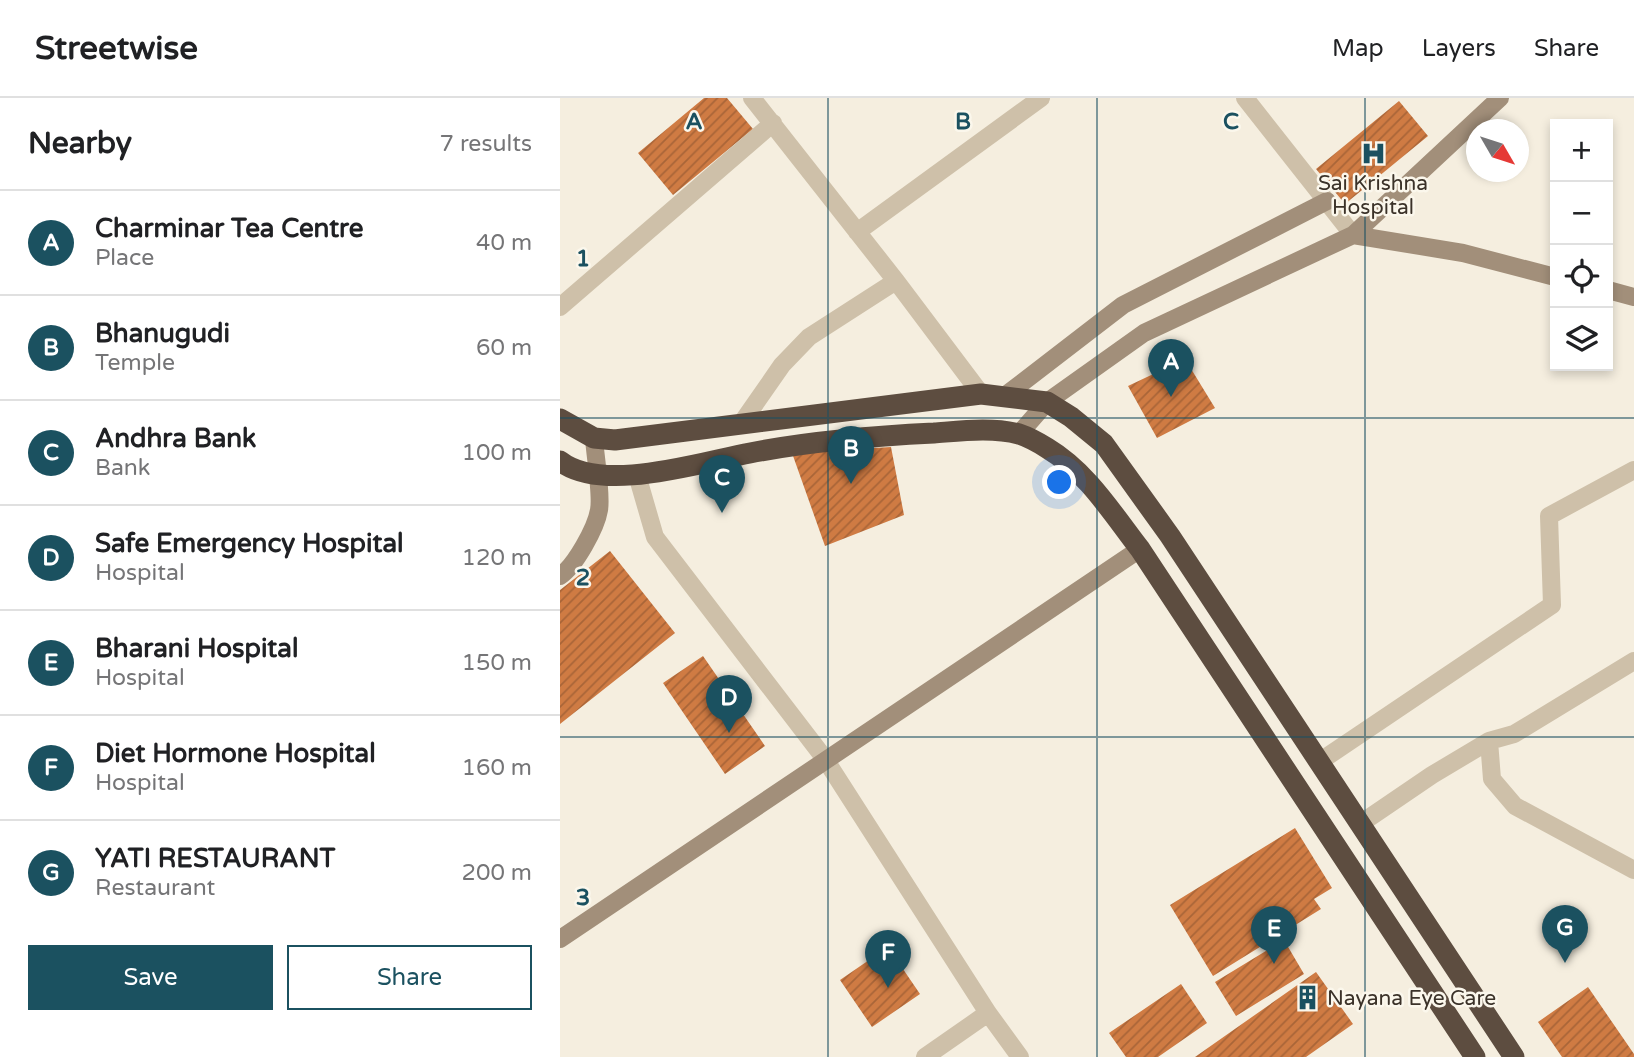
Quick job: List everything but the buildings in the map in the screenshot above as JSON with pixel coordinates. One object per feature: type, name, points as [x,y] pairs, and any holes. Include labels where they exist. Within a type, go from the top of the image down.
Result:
[{"type":"highway","points":[[560,419],[594,438],[615,440],[981,394],[1047,402],[1071,417],[1104,444],[1170,536],[1514,1057]]},
{"type":"highway","points":[[560,461],[579,472],[637,475],[754,452],[867,436],[976,430],[1019,434],[1048,448],[1082,474],[1140,549],[1475,1057]]},
{"type":"street","points":[[752,98],[981,394]]},
{"type":"street","points":[[857,232],[1041,98]]},
{"type":"street","points":[[1245,98],[1353,235],[1463,253],[1550,276]]},
{"type":"street","points":[[1019,434],[1047,402],[1144,334],[1353,235],[1500,98]]},
{"type":"street","points":[[560,307],[773,123]]},
{"type":"street","points":[[1006,396],[1123,305],[1326,201]]},
{"type":"street","points":[[741,424],[782,365],[809,337],[896,281]]},
{"type":"street","points":[[1613,291],[1634,297]]},
{"type":"street","points":[[560,576],[565,573],[585,543],[600,510],[594,438]]},
{"type":"street","points":[[1319,762],[1552,605],[1549,516],[1634,470]]},
{"type":"street","points":[[637,475],[655,537],[825,759],[988,1013],[1020,1057]]},
{"type":"street","points":[[560,939],[1140,549]]},
{"type":"street","points":[[1360,824],[1432,775],[1489,741],[1514,734],[1634,661]]},
{"type":"street","points":[[1489,741],[1492,779],[1515,806],[1634,870]]},
{"type":"street","points":[[925,1057],[988,1013]]},
{"type":"place","name":"Sai Krishna Hospital","points":[[1373,154]]},
{"type":"place","name":"Charminar Tea Centre","points":[[1171,397]]},
{"type":"place","name":"Bhanugudi","points":[[851,484]]},
{"type":"place","name":"Andhra Bank","points":[[722,513]]},
{"type":"place","name":"Safe Emergency Hospital","points":[[729,733]]},
{"type":"place","name":"YATI RESTAURANT","points":[[1565,963]]},
{"type":"place","name":"Bharani Hospital","points":[[1274,964]]},
{"type":"place","name":"Diet Hormone Hospital","points":[[888,988]]},
{"type":"place","name":"Nayana Eye Care","points":[[1307,998]]}]
